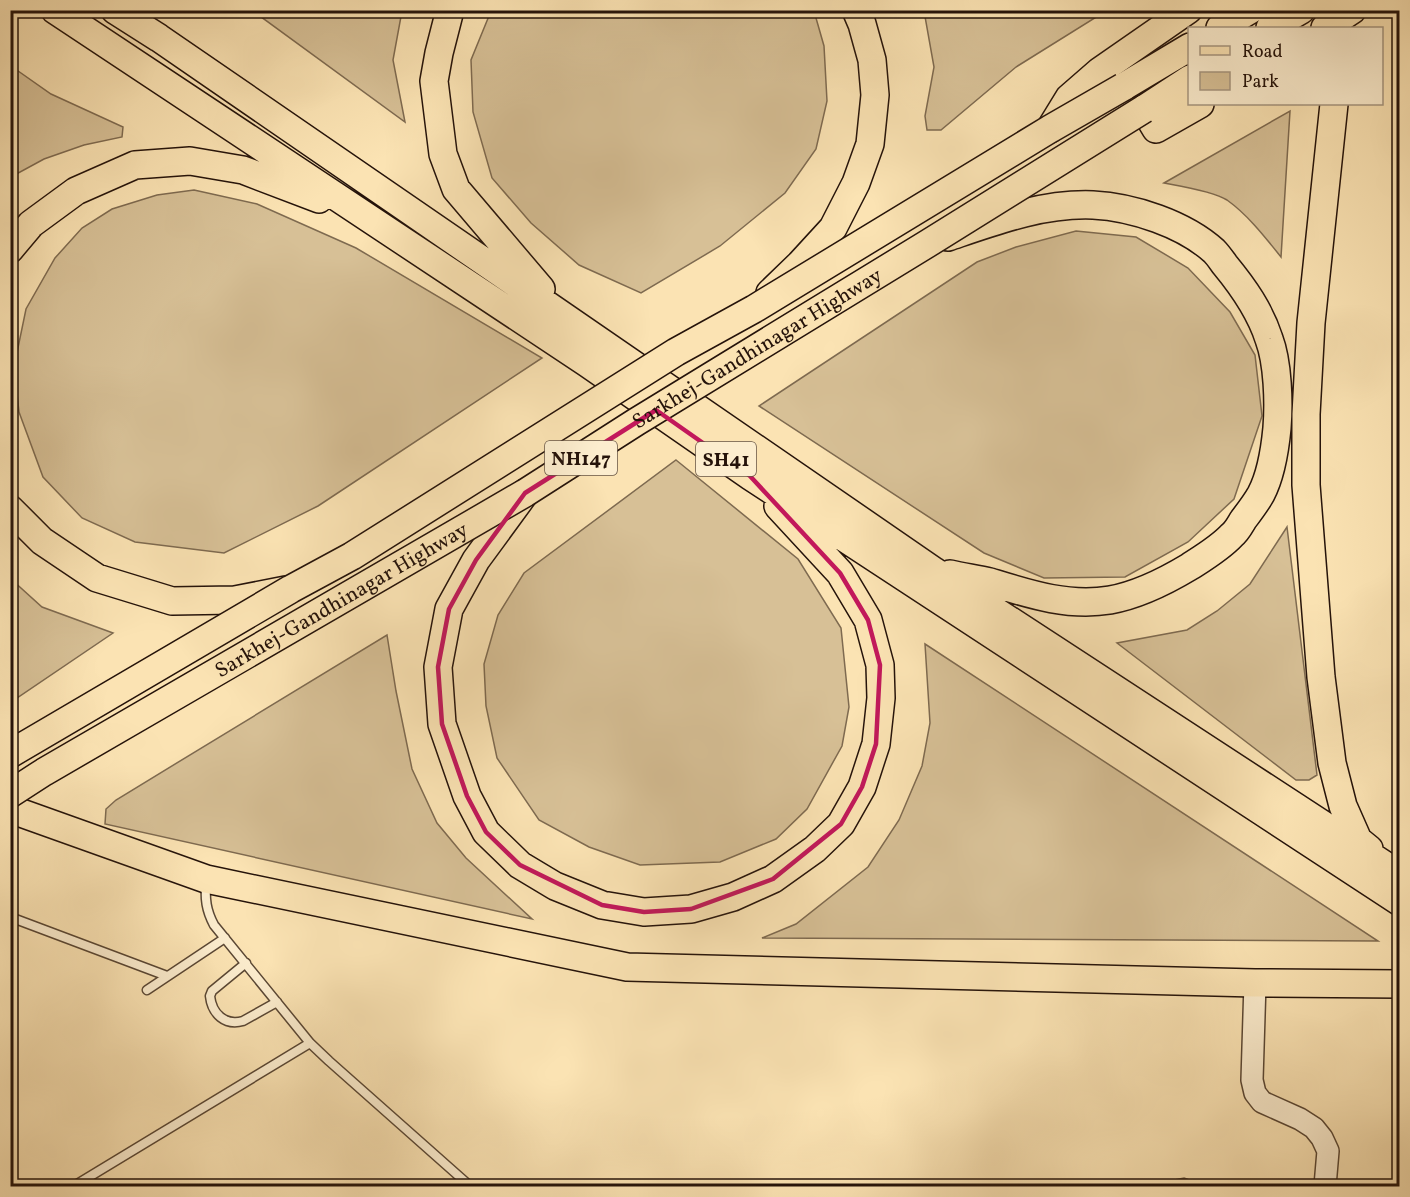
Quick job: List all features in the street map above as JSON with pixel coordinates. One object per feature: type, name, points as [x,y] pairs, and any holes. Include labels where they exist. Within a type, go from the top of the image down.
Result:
[{"type":"main road","name":"SH41","points":[[56,10],[587,363],[750,476],[1400,902]]},
{"type":"main road","name":"SH41","points":[[115,10],[934,571],[1395,872]]},
{"type":"main road","points":[[450,10],[434,81],[443,154],[456,189],[563,315]]},
{"type":"main road","points":[[754,309],[833,228],[856,183],[870,144],[875,95],[872,60],[856,10]]},
{"type":"main road","points":[[1050,129],[1069,98],[1100,71],[1188,10]]},
{"type":"main road","points":[[1222,27],[1250,10]]},
{"type":"main road","points":[[1272,27],[1301,10]]},
{"type":"main road","points":[[1327,27],[1353,10]]},
{"type":"main road","points":[[1349,27],[1353,10]]},
{"type":"main road","name":"Sarkhej-Gandhinagar Highway","points":[[10,754],[352,556],[676,352],[754,309],[1050,129],[1188,48]]},
{"type":"main road","name":"Sarkhej-Gandhinagar Highway","points":[[10,794],[525,493],[1188,80]]},
{"type":"main road","points":[[1144,109],[1156,129],[1198,105]]},
{"type":"main road","points":[[1334,105],[1311,323],[1306,414],[1306,485],[1321,677],[1332,763],[1343,806],[1358,840],[1395,872]]},
{"type":"main road","points":[[10,249],[31,224],[76,191],[135,165],[190,161],[243,170],[365,216]]},
{"type":"main road","points":[[927,244],[1024,213],[1068,206],[1094,205],[1130,211],[1159,219],[1188,233],[1214,251],[1238,280],[1257,309],[1270,340],[1277,379],[1278,416],[1274,455],[1262,492],[1233,535],[1171,578],[1140,592],[1109,600],[1079,602],[1052,599],[934,571]]},
{"type":"main road","points":[[525,493],[476,560],[449,609],[438,667],[442,724],[467,796],[486,832],[520,865],[555,886],[602,905],[644,912],[691,909],[733,897],[773,879],[815,849],[841,824],[862,787],[876,744],[881,698],[880,665],[868,620],[840,573],[750,476]]},
{"type":"main road","points":[[10,508],[42,541],[97,579],[172,601],[236,600],[291,590]]},
{"type":"main road","points":[[10,809],[206,879],[627,967],[1255,984],[1400,984]]},
{"type":"street","points":[[1255,984],[1252,1080],[1255,1093],[1262,1102],[1307,1123],[1322,1138],[1328,1152],[1325,1186]]},
{"type":"lane","points":[[206,879],[205,901],[214,925],[310,1043],[470,1186]]},
{"type":"lane","points":[[10,917],[167,976]]},
{"type":"lane","points":[[147,990],[225,938]]},
{"type":"lane","points":[[246,963],[212,991],[210,996],[213,1009],[223,1020],[237,1023],[277,1002]]},
{"type":"lane","points":[[74,1186],[310,1043]]},
{"type":"highlighted area","points":[[656,410],[750,476],[840,573],[868,620],[880,665],[876,744],[862,787],[841,824],[773,879],[691,909],[644,912],[602,905],[520,865],[486,832],[467,796],[442,724],[438,667],[449,609],[476,560],[525,493]]},
{"type":"green space","points":[[924,10],[1106,11],[1016,67],[941,130],[927,130],[925,116],[934,67]]},
{"type":"green space","points":[[253,11],[402,11],[393,60],[405,122]]},
{"type":"green space","points":[[491,11],[814,11],[824,46],[827,101],[816,149],[785,193],[720,246],[641,293],[579,265],[531,223],[492,178],[473,112],[471,60]]},
{"type":"green space","points":[[11,66],[51,94],[123,127],[122,137],[84,145],[44,159],[11,177]]},
{"type":"green space","points":[[1290,111],[1281,257],[1249,219],[1227,200],[1205,191],[1164,183]]},
{"type":"green space","points":[[194,190],[257,204],[356,248],[542,358],[318,506],[224,553],[135,542],[82,518],[43,477],[19,412],[14,367],[26,309],[55,258],[82,228],[112,209],[157,195]]},
{"type":"green space","points":[[1076,231],[1136,237],[1188,268],[1230,312],[1255,355],[1262,416],[1234,499],[1188,542],[1125,577],[1044,578],[984,553],[759,406],[977,262],[1016,247]]},
{"type":"green space","points":[[676,460],[798,559],[841,628],[849,707],[842,746],[807,809],[776,839],[720,862],[640,865],[589,847],[539,820],[497,758],[486,706],[484,664],[498,615],[524,573]]},
{"type":"green space","points":[[1287,527],[1317,775],[1309,780],[1296,780],[1117,643],[1187,630],[1217,611],[1250,584]]},
{"type":"green space","points":[[11,579],[42,607],[113,633],[11,702]]},
{"type":"green space","points":[[387,635],[412,769],[437,823],[466,858],[532,919],[105,824],[106,809],[116,800]]},
{"type":"green space","points":[[925,644],[1378,941],[762,938],[796,924],[868,867],[899,820],[922,766],[930,723]]},
{"type":"shaded area","points":[[1184,1178],[1205,1186],[1145,1186]]}]
